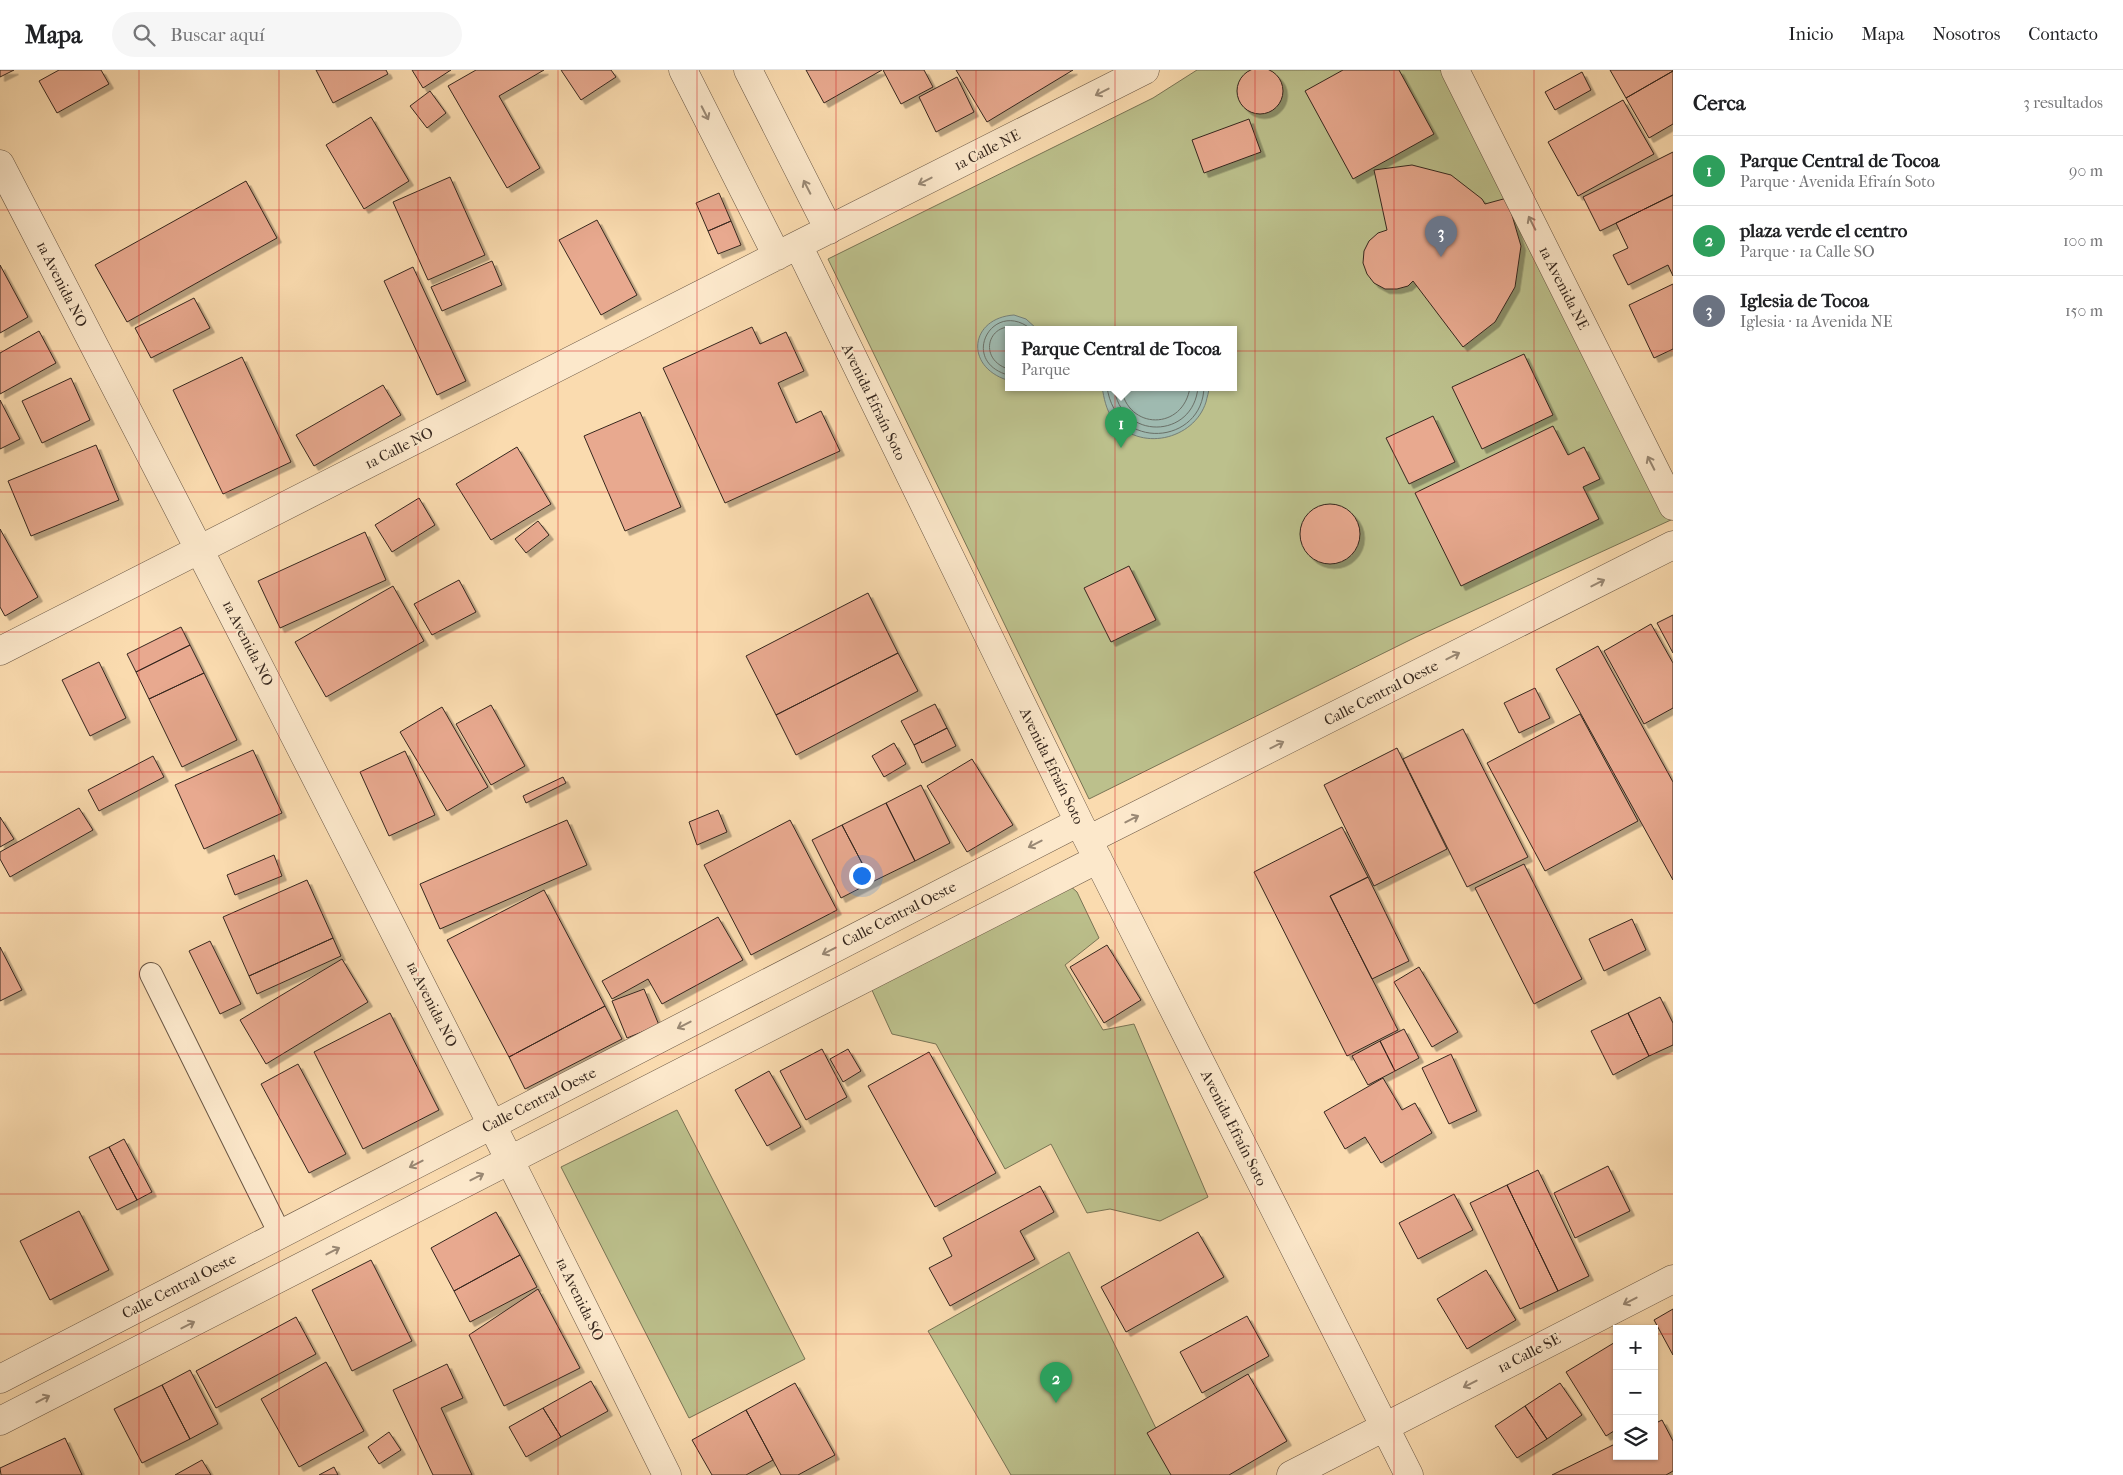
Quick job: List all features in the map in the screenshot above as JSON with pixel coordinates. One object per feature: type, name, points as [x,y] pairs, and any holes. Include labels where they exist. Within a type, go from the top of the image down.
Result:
[{"type":"street","name":"Avenida Efraín Soto","points":[[683,70],[788,251],[1409,1475]]},
{"type":"street","points":[[748,70],[829,230],[788,251]]},
{"type":"street","name":"1a Calle NE","points":[[829,230],[1145,70]]},
{"type":"street","name":"1a Avenida NE","points":[[1455,70],[1673,506]]},
{"type":"street","name":"1a Avenida NO","points":[[0,164],[200,549],[493,1124]]},
{"type":"street","name":"1a Calle NO","points":[[0,651],[788,251]]},
{"type":"street","name":"Calle Central Oeste","points":[[0,1378],[493,1124],[1088,840],[1673,545]]},
{"type":"street","points":[[0,1421],[511,1159],[1088,840]]},
{"type":"street","name":"1a Avenida SO","points":[[493,1124],[667,1475]]},
{"type":"street","name":"1a Calle SE","points":[[1291,1475],[1673,1279]]},
{"type":"lane","points":[[151,974],[280,1234]]},
{"type":"green space","points":[[1197,70],[1455,70],[1673,519],[1416,637],[1089,799],[828,259],[1153,98]]},
{"type":"green space","points":[[1068,884],[1077,892],[1099,938],[1065,965],[1103,1030],[1134,1024],[1208,1197],[1160,1221],[1110,1209],[1087,1213],[1051,1144],[1005,1169],[936,1044],[892,1034],[871,988]]},
{"type":"green space","points":[[677,1110],[805,1359],[689,1418],[561,1167]]},
{"type":"green space","points":[[1069,1252],[1179,1475],[1011,1475],[928,1331]]},
{"type":"water","points":[[1014,315],[1026,319],[1034,326],[1005,326],[1005,379],[993,373],[984,364],[979,354],[978,343],[981,333],[988,324],[999,318]]},
{"type":"water","points":[[1103,391],[1208,391],[1200,415],[1190,425],[1178,433],[1151,439],[1137,436],[1124,430],[1113,419]]},
{"type":"building","points":[[1255,68],[1265,68],[1279,78],[1283,91],[1279,104],[1273,110],[1265,114],[1255,114],[1241,104],[1237,96],[1237,86],[1247,72]]},
{"type":"building","points":[[0,70],[14,70],[0,77]]},
{"type":"building","points":[[59,70],[101,70],[109,84],[57,113],[39,81]]},
{"type":"building","points":[[316,70],[386,70],[388,74],[333,103]]},
{"type":"building","points":[[412,70],[451,70],[423,88]]},
{"type":"building","points":[[476,70],[544,70],[499,96],[540,168],[507,188],[448,86]]},
{"type":"building","points":[[561,70],[611,70],[616,77],[581,100]]},
{"type":"building","points":[[806,70],[882,70],[824,103]]},
{"type":"building","points":[[883,70],[924,70],[933,87],[901,104]]},
{"type":"building","points":[[956,70],[1073,70],[987,122]]},
{"type":"building","points":[[1343,70],[1399,70],[1434,134],[1353,179],[1305,91]]},
{"type":"building","points":[[1610,70],[1673,70],[1673,71],[1626,98]]},
{"type":"building","points":[[1673,71],[1673,124],[1649,138],[1626,98]]},
{"type":"building","points":[[1582,72],[1591,90],[1555,110],[1545,92]]},
{"type":"building","points":[[957,77],[974,112],[936,132],[919,97]]},
{"type":"building","points":[[430,91],[446,113],[427,128],[410,106]]},
{"type":"building","points":[[1623,100],[1654,154],[1578,196],[1548,142]]},
{"type":"building","points":[[371,117],[409,181],[364,209],[326,145]]},
{"type":"building","points":[[1249,119],[1261,152],[1204,173],[1192,140]]},
{"type":"building","points":[[1673,152],[1673,195],[1600,231],[1583,197]]},
{"type":"building","points":[[1412,165],[1451,175],[1482,199],[1485,204],[1507,198],[1521,246],[1515,287],[1495,322],[1463,347],[1413,281],[1408,286],[1397,289],[1385,289],[1374,283],[1367,274],[1363,263],[1364,251],[1369,241],[1378,233],[1387,230],[1374,170]]},
{"type":"building","points":[[450,177],[485,255],[428,280],[393,202]]},
{"type":"building","points":[[246,181],[277,238],[127,322],[95,265]]},
{"type":"building","points":[[719,193],[731,221],[708,231],[696,203]]},
{"type":"building","points":[[1673,195],[1673,276],[1668,265],[1628,285],[1613,255],[1628,248],[1616,223]]},
{"type":"building","points":[[597,220],[637,295],[601,315],[559,240]]},
{"type":"building","points":[[731,221],[741,245],[718,254],[708,231]]},
{"type":"building","points":[[492,261],[502,285],[442,311],[431,287]]},
{"type":"building","points":[[0,265],[28,317],[0,333]]},
{"type":"building","points":[[413,267],[466,381],[437,395],[384,281]]},
{"type":"building","points":[[1673,284],[1673,349],[1654,358],[1629,305]]},
{"type":"building","points":[[194,298],[210,328],[151,358],[135,328]]},
{"type":"building","points":[[752,327],[760,344],[786,332],[804,371],[778,383],[796,423],[821,411],[840,451],[725,503],[663,368]]},
{"type":"building","points":[[39,331],[56,363],[0,394],[0,353]]},
{"type":"building","points":[[1524,354],[1553,415],[1482,449],[1452,387]]},
{"type":"building","points":[[242,357],[291,462],[223,494],[173,390]]},
{"type":"building","points":[[71,378],[90,420],[42,443],[22,401]]},
{"type":"building","points":[[383,385],[401,415],[314,466],[296,435]]},
{"type":"building","points":[[0,400],[20,439],[0,449]]},
{"type":"building","points":[[640,412],[681,507],[625,531],[584,436]]},
{"type":"building","points":[[1433,416],[1455,462],[1409,484],[1386,438]]},
{"type":"building","points":[[1553,426],[1568,455],[1584,447],[1600,479],[1583,487],[1599,519],[1461,586],[1415,493]]},
{"type":"building","points":[[96,445],[119,500],[31,536],[8,481]]},
{"type":"building","points":[[517,447],[551,504],[491,540],[456,484]]},
{"type":"building","points":[[419,498],[435,525],[392,552],[375,525]]},
{"type":"building","points":[[1330,504],[1347,509],[1355,517],[1360,534],[1355,551],[1347,559],[1330,564],[1313,559],[1305,551],[1300,534],[1305,517],[1313,509]]},
{"type":"building","points":[[538,521],[549,535],[526,553],[515,539]]},
{"type":"building","points":[[0,529],[38,597],[5,616],[0,607]]},
{"type":"building","points":[[365,532],[386,580],[280,628],[258,581]]},
{"type":"building","points":[[1129,566],[1156,620],[1111,642],[1084,588]]},
{"type":"building","points":[[459,580],[476,612],[432,635],[414,604]]},
{"type":"building","points":[[393,586],[424,641],[326,697],[295,642]]},
{"type":"building","points":[[868,593],[898,653],[776,715],[746,656]]},
{"type":"building","points":[[1673,615],[1673,653],[1657,623]]},
{"type":"building","points":[[1651,624],[1673,663],[1673,708],[1644,724],[1604,651]]},
{"type":"building","points":[[181,627],[190,645],[136,672],[127,654]]},
{"type":"building","points":[[190,645],[204,673],[149,699],[136,672]]},
{"type":"building","points":[[1598,646],[1673,782],[1673,880],[1556,669]]},
{"type":"building","points":[[898,653],[918,691],[796,755],[776,715]]},
{"type":"building","points":[[99,662],[126,718],[90,736],[62,680]]},
{"type":"building","points":[[204,673],[237,740],[182,767],[149,699]]},
{"type":"building","points":[[1535,688],[1550,718],[1519,733],[1504,703]]},
{"type":"building","points":[[935,704],[947,728],[914,745],[901,721]]},
{"type":"building","points":[[491,705],[525,766],[491,785],[456,724]]},
{"type":"building","points":[[442,707],[488,787],[447,811],[400,732]]},
{"type":"building","points":[[1580,714],[1638,821],[1545,871],[1487,763]]},
{"type":"building","points":[[947,728],[956,746],[922,763],[914,745]]},
{"type":"building","points":[[1463,729],[1528,857],[1467,887],[1403,759]]},
{"type":"building","points":[[894,743],[906,764],[884,777],[872,756]]},
{"type":"building","points":[[1397,748],[1447,849],[1374,886],[1324,785]]},
{"type":"building","points":[[253,750],[282,813],[204,849],[175,785]]},
{"type":"building","points":[[405,751],[435,815],[389,836],[360,772]]},
{"type":"building","points":[[153,756],[164,777],[99,811],[88,790]]},
{"type":"building","points":[[972,759],[1013,825],[967,852],[927,786]]},
{"type":"building","points":[[563,777],[566,783],[526,803],[523,796]]},
{"type":"building","points":[[921,785],[950,843],[915,861],[886,803]]},
{"type":"building","points":[[886,803],[915,861],[872,882],[842,825]]},
{"type":"building","points":[[79,808],[93,830],[10,877],[0,859],[0,852]]},
{"type":"building","points":[[718,810],[727,832],[697,845],[689,822]]},
{"type":"building","points":[[0,817],[14,839],[0,847]]},
{"type":"building","points":[[567,820],[587,865],[440,929],[420,884]]},
{"type":"building","points":[[790,820],[837,910],[751,955],[704,865]]},
{"type":"building","points":[[842,825],[872,882],[841,898],[812,840]]},
{"type":"building","points":[[1342,827],[1368,877],[1330,896],[1398,1030],[1347,1056],[1254,872]]},
{"type":"building","points":[[274,855],[282,876],[235,895],[227,875]]},
{"type":"building","points":[[1524,864],[1582,979],[1534,1004],[1475,888]]},
{"type":"building","points":[[1368,877],[1409,961],[1372,979],[1330,896]]},
{"type":"building","points":[[307,880],[333,938],[249,976],[223,917]]},
{"type":"building","points":[[544,890],[605,1006],[509,1057],[447,940]]},
{"type":"building","points":[[718,917],[743,960],[662,1004],[648,979],[612,999],[602,981]]},
{"type":"building","points":[[1632,919],[1646,950],[1604,971],[1589,939]]},
{"type":"building","points":[[333,938],[341,956],[257,994],[249,976]]},
{"type":"building","points":[[210,941],[241,1004],[220,1014],[189,951]]},
{"type":"building","points":[[1107,945],[1141,1000],[1104,1023],[1070,967]]},
{"type":"building","points":[[0,947],[22,990],[0,1001]]},
{"type":"building","points":[[342,959],[368,1002],[266,1064],[240,1020]]},
{"type":"building","points":[[1419,967],[1458,1032],[1432,1047],[1394,982]]},
{"type":"building","points":[[644,989],[659,1025],[627,1038],[612,1001]]},
{"type":"building","points":[[1660,997],[1673,1023],[1673,1045],[1649,1056],[1628,1013]]},
{"type":"building","points":[[605,1006],[622,1039],[525,1089],[509,1057]]},
{"type":"building","points":[[390,1013],[439,1110],[363,1149],[314,1052]]},
{"type":"building","points":[[1628,1013],[1649,1056],[1613,1075],[1591,1031]]},
{"type":"building","points":[[1404,1029],[1419,1058],[1395,1071],[1380,1041]]},
{"type":"building","points":[[1380,1041],[1395,1071],[1368,1085],[1352,1056]]},
{"type":"building","points":[[822,1049],[847,1097],[806,1120],[780,1071]]},
{"type":"building","points":[[848,1049],[861,1071],[843,1082],[830,1059]]},
{"type":"building","points":[[929,1052],[996,1173],[935,1207],[868,1086]]},
{"type":"building","points":[[1451,1054],[1477,1111],[1449,1124],[1422,1068]]},
{"type":"building","points":[[298,1064],[346,1154],[309,1173],[261,1084]]},
{"type":"building","points":[[769,1071],[801,1127],[767,1146],[735,1090]]},
{"type":"building","points":[[1383,1078],[1402,1110],[1415,1103],[1432,1133],[1381,1163],[1365,1137],[1345,1149],[1324,1112]]},
{"type":"building","points":[[124,1139],[152,1192],[137,1200],[109,1147]]},
{"type":"building","points":[[109,1147],[137,1200],[117,1210],[89,1157]]},
{"type":"building","points":[[1608,1166],[1630,1211],[1575,1238],[1554,1193]]},
{"type":"building","points":[[1538,1170],[1589,1276],[1558,1291],[1507,1185]]},
{"type":"building","points":[[1507,1185],[1558,1291],[1520,1309],[1470,1203]]},
{"type":"building","points":[[1040,1186],[1054,1212],[1020,1231],[1035,1259],[950,1306],[929,1268],[952,1256],[943,1238]]},
{"type":"building","points":[[1454,1194],[1473,1230],[1418,1259],[1399,1223]]},
{"type":"building","points":[[79,1211],[109,1270],[50,1300],[20,1241]]},
{"type":"building","points":[[496,1212],[520,1255],[454,1291],[431,1248]]},
{"type":"building","points":[[1198,1232],[1224,1277],[1126,1332],[1101,1287]]},
{"type":"building","points":[[520,1255],[537,1287],[470,1322],[454,1291]]},
{"type":"building","points":[[371,1260],[412,1341],[352,1371],[312,1290]]},
{"type":"building","points":[[1486,1270],[1516,1320],[1467,1349],[1437,1299]]},
{"type":"building","points":[[538,1289],[580,1368],[504,1406],[469,1335]]},
{"type":"building","points":[[1673,1309],[1673,1355],[1658,1325],[1654,1320]]},
{"type":"building","points":[[1247,1316],[1269,1356],[1202,1393],[1180,1352]]},
{"type":"building","points":[[296,1317],[316,1354],[216,1408],[196,1371]]},
{"type":"building","points":[[1613,1343],[1613,1432],[1606,1436],[1566,1372]]},
{"type":"building","points":[[326,1362],[364,1431],[299,1467],[261,1399]]},
{"type":"building","points":[[447,1364],[463,1398],[441,1408],[472,1475],[433,1475],[393,1390]]},
{"type":"building","points":[[190,1370],[218,1424],[190,1439],[162,1385]]},
{"type":"building","points":[[1248,1374],[1287,1441],[1229,1475],[1171,1475],[1147,1433]]},
{"type":"building","points":[[591,1381],[608,1411],[561,1437],[543,1408]]},
{"type":"building","points":[[795,1383],[835,1455],[798,1475],[781,1475],[746,1410]]},
{"type":"building","points":[[1560,1383],[1582,1415],[1547,1439],[1525,1406]]},
{"type":"building","points":[[162,1385],[190,1439],[142,1463],[114,1409]]},
{"type":"building","points":[[1525,1406],[1547,1439],[1517,1458],[1495,1426]]},
{"type":"building","points":[[543,1408],[561,1437],[526,1457],[509,1427]]},
{"type":"building","points":[[746,1410],[773,1460],[746,1475],[712,1475],[692,1440]]},
{"type":"building","points":[[1662,1420],[1673,1441],[1673,1471],[1666,1475],[1552,1475],[1613,1445],[1613,1460],[1658,1460],[1658,1422]]},
{"type":"building","points":[[389,1432],[401,1450],[379,1464],[368,1447]]},
{"type":"building","points":[[65,1438],[82,1475],[1,1475],[0,1468]]},
{"type":"building","points":[[202,1460],[211,1475],[175,1475]]},
{"type":"building","points":[[334,1467],[338,1475],[319,1475]]},
{"type":"place","name":"Iglesia de Tocoa","points":[[1441,257]]},
{"type":"place","name":"Parque Central de Tocoa","points":[[1121,448]]},
{"type":"place","name":"plaza verde el centro","points":[[1056,1403]]}]
